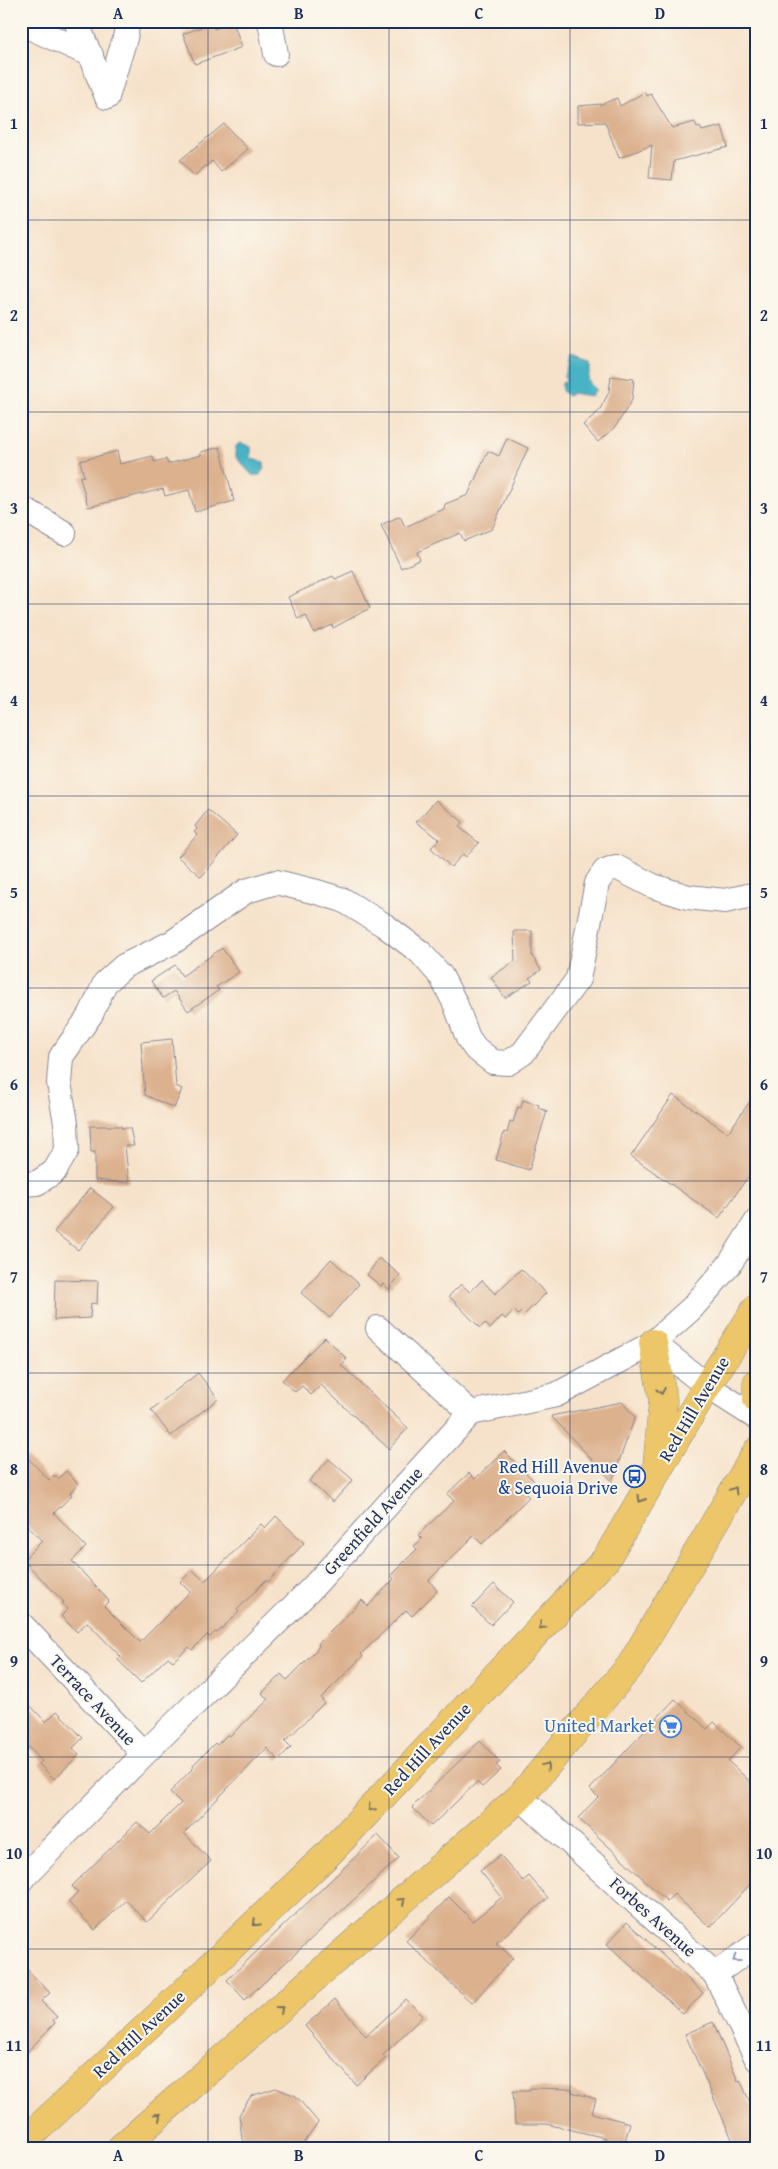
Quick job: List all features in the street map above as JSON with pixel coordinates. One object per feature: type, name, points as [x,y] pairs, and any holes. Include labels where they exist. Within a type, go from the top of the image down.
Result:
[{"type":"main road","name":"Red Hill Avenue","points":[[25,2140],[328,1854],[606,1559],[757,1307]]},
{"type":"main road","points":[[653,1343],[663,1400],[657,1472]]},
{"type":"main road","points":[[757,1383],[757,1399]]},
{"type":"main road","points":[[121,2148],[520,1797],[631,1665],[757,1451]]},
{"type":"street","points":[[25,21],[29,27],[91,55]]},
{"type":"street","points":[[76,21],[107,97],[125,38],[128,21]]},
{"type":"street","points":[[270,21],[276,54]]},
{"type":"street","points":[[21,510],[29,512],[64,533]]},
{"type":"street","points":[[21,1184],[37,1183],[54,1172],[67,1150],[66,1124],[59,1083],[61,1057],[91,1014],[105,983],[124,966],[174,942],[246,891],[276,882],[300,888],[343,900],[384,926],[420,952],[441,976],[455,1003],[468,1038],[475,1048],[493,1062],[508,1064],[523,1053],[578,979],[597,883],[605,871],[616,867],[653,886],[688,897],[725,902],[757,894]]},
{"type":"street","points":[[378,1328],[471,1413],[556,1395],[653,1343],[692,1308],[729,1265],[757,1221]]},
{"type":"street","points":[[653,1343],[708,1386],[757,1418]]},
{"type":"street","name":"Greenfield Avenue","points":[[21,1880],[144,1754],[312,1588],[471,1413]]},
{"type":"street","name":"Terrace Avenue","points":[[21,1624],[144,1754]]},
{"type":"street","name":"Forbes Avenue","points":[[520,1797],[715,1974],[757,2059]]},
{"type":"street","points":[[715,1974],[757,1944]]},
{"type":"water","points":[[573,357],[590,363],[588,380],[596,389],[592,396],[572,393],[568,396],[562,391],[562,383],[567,381],[564,376]]},
{"type":"water","points":[[241,443],[251,447],[251,459],[264,462],[264,470],[260,475],[252,475],[236,457],[236,446]]},
{"type":"building","points":[[233,22],[242,47],[195,64],[183,34],[212,23],[214,29]]},
{"type":"building","points":[[645,92],[647,96],[651,94],[672,128],[695,122],[702,131],[722,126],[728,147],[674,161],[672,180],[649,178],[652,145],[619,158],[605,122],[578,123],[578,106],[602,104],[617,98],[620,106]]},
{"type":"building","points":[[224,124],[248,149],[221,172],[212,161],[194,176],[180,160]]},
{"type":"building","points":[[611,376],[634,379],[632,400],[616,426],[598,442],[583,425],[599,411],[609,392]]},
{"type":"building","points":[[507,438],[528,448],[492,529],[464,541],[460,533],[417,552],[420,560],[401,568],[381,525],[400,516],[405,527],[444,509],[445,504],[468,495],[488,451],[499,456]]},
{"type":"building","points":[[220,447],[234,501],[195,512],[189,490],[165,496],[163,489],[88,507],[80,477],[84,476],[80,461],[117,451],[120,464],[153,456],[154,462],[166,459],[168,464],[201,455],[201,452]]},
{"type":"building","points":[[353,571],[370,608],[333,628],[332,625],[314,633],[306,615],[298,619],[288,597],[333,576],[335,579]]},
{"type":"building","points":[[436,800],[463,822],[459,827],[479,843],[466,857],[463,854],[451,867],[431,848],[439,839],[416,822]]},
{"type":"building","points":[[208,810],[237,835],[201,877],[178,857],[197,835],[194,832],[197,829],[195,826]]},
{"type":"building","points":[[514,931],[532,931],[532,956],[541,970],[529,978],[532,981],[505,998],[491,977],[515,961]]},
{"type":"building","points":[[222,948],[239,972],[216,987],[219,990],[188,1011],[174,991],[163,998],[151,981],[175,965],[182,976]]},
{"type":"building","points":[[172,1039],[176,1086],[182,1089],[174,1108],[145,1095],[141,1042]]},
{"type":"building","points":[[757,1091],[757,1164],[719,1218],[631,1156],[673,1095],[728,1133]]},
{"type":"building","points":[[523,1100],[539,1105],[538,1108],[547,1111],[529,1170],[496,1160],[504,1132],[507,1133],[510,1121],[513,1122],[518,1107],[521,1108]]},
{"type":"building","points":[[90,1126],[121,1126],[121,1128],[130,1128],[134,1146],[125,1146],[129,1183],[95,1180],[95,1152],[91,1152]]},
{"type":"building","points":[[90,1188],[114,1207],[78,1250],[54,1232]]},
{"type":"building","points":[[379,1258],[400,1275],[389,1289],[383,1284],[381,1286],[367,1275]]},
{"type":"building","points":[[331,1259],[359,1284],[330,1318],[301,1293]]},
{"type":"building","points":[[521,1269],[546,1293],[524,1315],[521,1312],[518,1315],[514,1310],[505,1319],[502,1316],[490,1329],[485,1323],[480,1328],[449,1296],[461,1284],[470,1292],[482,1280],[495,1294]]},
{"type":"building","points":[[55,1280],[98,1281],[97,1304],[91,1303],[90,1318],[54,1320]]},
{"type":"building","points":[[325,1337],[347,1359],[341,1365],[408,1428],[389,1449],[321,1385],[311,1395],[302,1386],[295,1392],[282,1380]]},
{"type":"building","points":[[198,1373],[218,1399],[171,1436],[151,1410]]},
{"type":"building","points":[[622,1402],[635,1417],[612,1481],[551,1416]]},
{"type":"building","points":[[21,1451],[49,1480],[54,1475],[58,1479],[66,1471],[78,1484],[70,1493],[72,1495],[54,1513],[86,1547],[72,1561],[109,1601],[104,1606],[140,1642],[190,1592],[180,1582],[193,1570],[204,1581],[207,1579],[261,1524],[265,1528],[276,1516],[304,1543],[268,1582],[266,1580],[237,1610],[239,1612],[217,1633],[215,1632],[210,1637],[207,1635],[192,1650],[189,1647],[173,1661],[168,1657],[141,1683],[117,1659],[121,1657],[87,1622],[77,1632],[61,1616],[68,1609],[62,1603],[64,1602],[23,1560],[42,1541],[21,1519]]},
{"type":"building","points":[[504,1451],[535,1482],[525,1493],[529,1497],[482,1544],[474,1536],[429,1580],[437,1591],[412,1616],[406,1610],[361,1654],[363,1656],[321,1698],[324,1703],[285,1741],[291,1747],[278,1760],[267,1748],[184,1833],[211,1861],[147,1922],[126,1900],[95,1930],[68,1902],[78,1892],[72,1886],[137,1822],[150,1834],[181,1803],[170,1792],[194,1767],[193,1765],[215,1743],[217,1745],[228,1734],[230,1736],[268,1700],[262,1693],[281,1674],[287,1680],[314,1653],[319,1646],[318,1644],[362,1600],[368,1606],[394,1579],[391,1575],[417,1549],[414,1546],[422,1539],[418,1535],[454,1501],[447,1494],[469,1473],[475,1479]]},
{"type":"building","points":[[329,1459],[353,1480],[333,1502],[309,1481]]},
{"type":"building","points":[[494,1584],[513,1602],[491,1625],[472,1607]]},
{"type":"building","points":[[21,1696],[46,1722],[57,1711],[83,1738],[73,1748],[79,1755],[54,1779],[39,1764],[42,1761],[21,1739]]},
{"type":"building","points":[[675,1699],[707,1729],[714,1722],[741,1747],[728,1761],[757,1788],[757,1877],[710,1927],[674,1894],[667,1901],[578,1818],[598,1797],[590,1789]]},
{"type":"building","points":[[480,1741],[500,1762],[496,1765],[501,1770],[482,1787],[477,1782],[431,1826],[412,1807]]},
{"type":"building","points":[[378,1835],[399,1858],[245,2000],[227,1980]]},
{"type":"building","points":[[500,1855],[523,1881],[529,1876],[548,1898],[496,1943],[513,1958],[472,2003],[406,1941],[449,1897],[473,1921],[502,1897],[480,1871]]},
{"type":"building","points":[[627,1922],[703,1993],[683,2014],[607,1944]]},
{"type":"building","points":[[21,1963],[50,1993],[41,2001],[57,2017],[53,2020],[55,2023],[21,2058]]},
{"type":"building","points":[[335,1999],[366,2036],[406,1999],[423,2016],[383,2055],[386,2058],[356,2085],[305,2026]]},
{"type":"building","points":[[713,2022],[738,2081],[740,2080],[757,2118],[757,2148],[736,2148],[685,2034]]},
{"type":"building","points":[[276,2088],[296,2096],[318,2122],[300,2148],[250,2148],[242,2138],[239,2115],[251,2096]]},
{"type":"building","points":[[530,2088],[572,2089],[572,2092],[596,2099],[592,2113],[630,2123],[623,2148],[603,2148],[606,2138],[546,2124],[515,2124],[513,2091],[530,2091]]},
{"type":"place","name":"Red Hill Avenue & Sequoia Drive","points":[[634,1477]]},
{"type":"place","name":"United Market","points":[[670,1726]]}]
